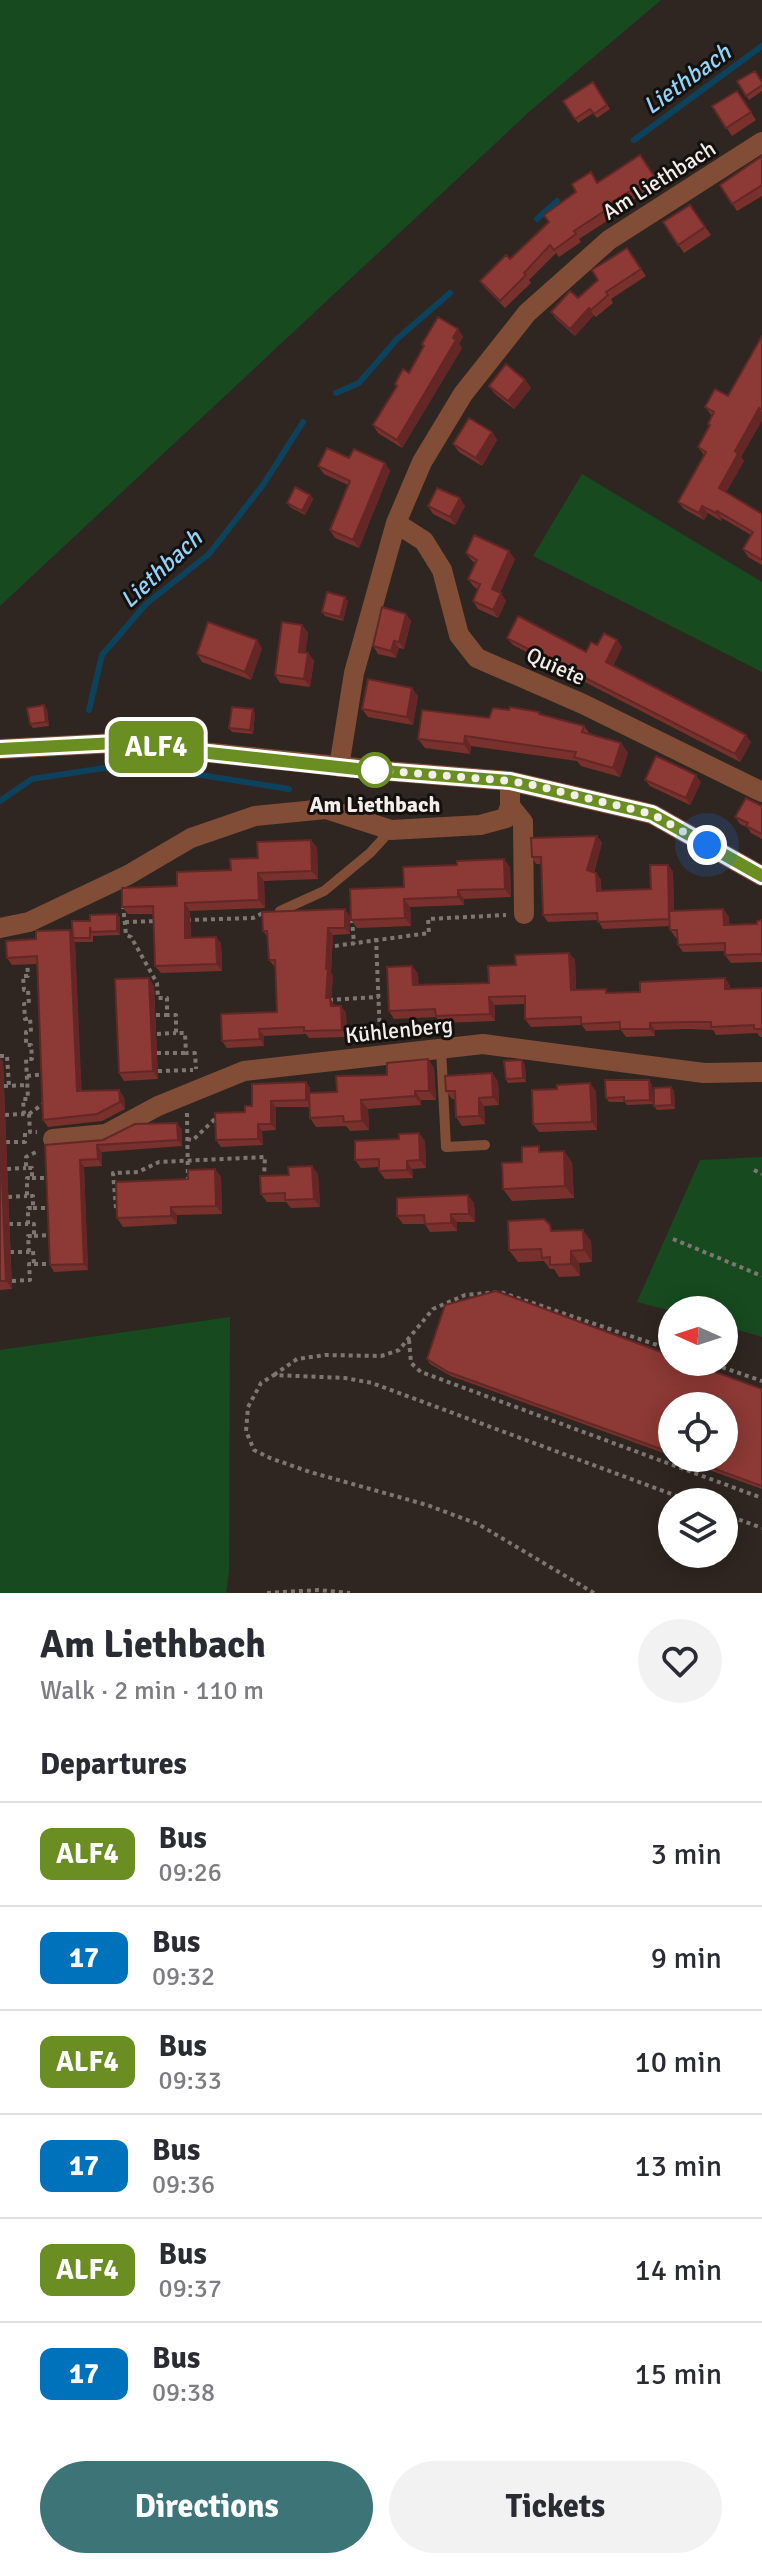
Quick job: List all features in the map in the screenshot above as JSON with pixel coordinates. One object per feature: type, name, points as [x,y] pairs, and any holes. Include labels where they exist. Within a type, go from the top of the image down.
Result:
[{"type":"street","name":"Am Liethbach","points":[[339,767],[354,673],[396,523],[422,462],[463,394],[527,313],[609,240],[762,142]]},
{"type":"street","name":"Quiete","points":[[396,523],[424,541],[442,570],[459,635],[477,658],[583,704],[762,792]]},
{"type":"street","points":[[0,749],[116,743],[339,767],[510,781],[652,814],[762,876]]},
{"type":"street","points":[[0,928],[25,923],[122,878],[191,838],[255,816],[326,809],[391,830],[480,825],[506,818],[510,806],[510,781]]},
{"type":"street","points":[[510,806],[523,822],[524,914]]},
{"type":"street","name":"Kühlenberg","points":[[50,1135],[106,1134],[244,1071],[483,1044],[704,1073],[762,1072]]},
{"type":"lane","points":[[280,911],[324,891],[370,853],[391,830]]},
{"type":"lane","points":[[441,1049],[446,1147],[485,1145]]},
{"type":"path","points":[[122,878],[126,935],[131,937],[157,983],[157,998],[167,998],[167,1015]]},
{"type":"path","points":[[182,921],[253,918],[266,911],[280,911]]},
{"type":"path","points":[[320,949],[376,938],[429,933],[428,919],[524,914]]},
{"type":"path","points":[[352,915],[354,944]]},
{"type":"path","points":[[125,922],[167,921]]},
{"type":"path","points":[[25,923],[28,976],[23,976],[29,1004],[24,1004],[25,1019],[30,1018],[31,1032],[26,1032],[26,1045],[31,1045],[32,1059],[26,1059],[28,1099],[23,1099],[30,1132]]},
{"type":"path","points":[[376,938],[381,1056]]},
{"type":"path","points":[[317,1001],[379,997]]},
{"type":"path","points":[[156,1015],[176,1015],[176,1033]]},
{"type":"path","points":[[157,1034],[185,1033],[186,1053]]},
{"type":"path","points":[[157,1053],[195,1053],[196,1070],[187,1139],[188,1193]]},
{"type":"path","points":[[0,1056],[7,1056],[6,1086],[28,1085]]},
{"type":"path","points":[[158,1071],[196,1070]]},
{"type":"path","points":[[27,1076],[46,1074]]},
{"type":"path","points":[[5,1115],[26,1114],[47,1100]]},
{"type":"path","points":[[187,1139],[193,1140],[218,1116]]},
{"type":"path","points":[[6,1142],[25,1142],[25,1133],[30,1132],[50,1135]]},
{"type":"path","points":[[26,1157],[26,1168]]},
{"type":"path","points":[[116,1208],[113,1173],[138,1172],[159,1162],[265,1157],[264,1177]]},
{"type":"path","points":[[7,1169],[32,1168],[32,1178]]},
{"type":"path","points":[[754,1170],[762,1174]]},
{"type":"path","points":[[27,1196],[27,1178],[50,1178]]},
{"type":"path","points":[[8,1197],[33,1196],[33,1208]]},
{"type":"path","points":[[28,1224],[28,1208],[52,1208]]},
{"type":"path","points":[[9,1224],[34,1224],[34,1236]]},
{"type":"path","points":[[29,1252],[28,1236],[53,1235]]},
{"type":"path","points":[[673,1239],[762,1276]]},
{"type":"path","points":[[10,1252],[33,1251],[34,1264]]},
{"type":"path","points":[[12,1281],[30,1280],[29,1264],[54,1264]]},
{"type":"path","points":[[594,1593],[478,1524],[427,1505],[310,1472],[254,1450],[246,1431],[248,1407],[261,1383],[297,1359],[325,1355],[381,1356],[399,1350],[433,1309],[465,1295],[500,1292],[658,1345]]},
{"type":"path","points":[[409,1340],[411,1363],[421,1372],[762,1498]]},
{"type":"path","points":[[738,1373],[762,1381]]},
{"type":"path","points":[[274,1375],[345,1378],[372,1383],[658,1489]]},
{"type":"path","points":[[738,1519],[762,1528]]},
{"type":"path","points":[[267,1593],[318,1590],[350,1593]]},
{"type":"green space","points":[[0,0],[661,0],[530,111],[0,606]]},
{"type":"green space","points":[[582,474],[762,582],[762,672],[533,556]]},
{"type":"green space","points":[[762,1157],[762,1337],[738,1330],[738,1296],[658,1296],[658,1307],[637,1302],[700,1160]]},
{"type":"green space","points":[[230,1317],[229,1572],[226,1592],[230,1593],[0,1593],[0,1350]]},
{"type":"building","points":[[755,71],[762,85],[746,96],[737,81]]},
{"type":"building","points":[[593,82],[607,105],[594,114],[590,109],[575,119],[563,101]]},
{"type":"building","points":[[737,91],[751,112],[726,128],[712,106]]},
{"type":"building","points":[[640,155],[654,176],[611,203],[612,206],[574,231],[576,234],[554,250],[550,245],[500,301],[480,281],[506,255],[510,259],[549,222],[544,215],[576,192],[572,184],[591,172],[597,183]]},
{"type":"building","points":[[762,156],[762,185],[732,204],[720,185]]},
{"type":"building","points":[[690,205],[705,227],[678,245],[663,222]]},
{"type":"building","points":[[627,248],[641,269],[606,292],[608,295],[591,310],[589,308],[570,329],[551,312],[570,291],[578,298],[598,280],[592,270]]},
{"type":"building","points":[[438,317],[458,329],[453,338],[456,340],[397,440],[373,425],[397,386],[395,384],[403,369],[409,373]]},
{"type":"building","points":[[762,336],[762,409],[759,408],[735,451],[738,454],[719,488],[762,514],[762,560],[743,549],[753,532],[717,511],[702,506],[699,513],[678,502],[706,452],[698,447],[714,412],[705,407],[715,389],[728,396]]},
{"type":"building","points":[[506,364],[525,380],[508,401],[489,386]]},
{"type":"building","points":[[469,418],[492,432],[476,458],[453,444]]},
{"type":"building","points":[[327,448],[349,458],[354,449],[385,463],[353,540],[330,530],[350,481],[318,466]]},
{"type":"building","points":[[295,487],[310,495],[302,511],[287,503]]},
{"type":"building","points":[[437,488],[460,498],[450,517],[428,506]]},
{"type":"building","points":[[474,535],[509,551],[492,589],[501,593],[493,610],[473,601],[480,584],[468,579],[477,560],[466,553]]},
{"type":"building","points":[[327,592],[345,597],[340,617],[322,612]]},
{"type":"building","points":[[382,607],[406,614],[399,642],[394,641],[391,651],[373,646]]},
{"type":"building","points":[[518,616],[586,652],[591,642],[597,645],[604,633],[617,640],[606,662],[746,735],[735,754],[507,638]]},
{"type":"building","points":[[208,622],[257,640],[245,672],[197,654]]},
{"type":"building","points":[[282,622],[302,625],[299,652],[308,653],[304,679],[275,675]]},
{"type":"building","points":[[368,679],[412,688],[407,717],[362,709]]},
{"type":"building","points":[[44,705],[46,722],[30,724],[27,708]]},
{"type":"building","points":[[232,707],[253,709],[250,730],[229,728]]},
{"type":"building","points":[[510,707],[584,726],[582,732],[621,743],[613,768],[574,757],[576,752],[465,736],[464,744],[418,739],[422,710],[489,718],[493,708],[509,710]]},
{"type":"building","points":[[656,756],[696,775],[686,798],[645,780]]},
{"type":"building","points":[[746,798],[762,806],[762,834],[735,817]]},
{"type":"building","points":[[597,836],[587,870],[596,873],[597,891],[651,889],[650,865],[668,865],[669,919],[598,922],[597,913],[543,915],[541,857],[532,857],[531,838]]},
{"type":"building","points":[[311,840],[312,871],[258,873],[259,900],[185,903],[185,938],[216,937],[217,964],[155,966],[153,906],[122,907],[122,888],[177,886],[177,872],[231,870],[230,859],[258,858],[257,842]]},
{"type":"building","points":[[504,859],[505,889],[458,890],[458,897],[404,899],[405,918],[351,920],[350,889],[404,887],[403,867]]},
{"type":"building","points":[[345,909],[345,928],[328,928],[326,969],[326,998],[330,998],[331,1006],[341,1006],[342,1030],[304,1031],[304,1027],[259,1029],[260,1039],[222,1041],[221,1014],[277,1012],[275,960],[269,960],[262,912]]},
{"type":"building","points":[[723,909],[724,925],[757,924],[762,920],[762,954],[725,955],[725,943],[678,945],[677,930],[670,930],[669,911]]},
{"type":"building","points":[[117,914],[117,931],[91,932],[90,927],[90,938],[73,938],[72,921],[90,921],[90,915]]},
{"type":"building","points":[[70,930],[77,1091],[119,1090],[120,1102],[97,1114],[43,1120],[37,956],[7,958],[6,941],[36,939],[36,931]]},
{"type":"building","points":[[569,953],[571,990],[640,992],[640,982],[725,978],[725,989],[762,988],[762,1029],[754,1029],[754,1025],[711,1027],[711,1022],[682,1022],[650,1023],[650,1029],[620,1029],[620,1022],[581,1024],[581,1017],[525,1019],[525,996],[489,997],[490,1014],[436,1016],[435,1009],[389,1011],[387,967],[412,966],[413,985],[489,983],[488,966],[516,965],[515,955]]},
{"type":"building","points":[[149,978],[153,1071],[119,1073],[115,979]]},
{"type":"building","points":[[428,1059],[429,1091],[415,1091],[415,1096],[361,1100],[362,1121],[344,1122],[343,1116],[310,1118],[309,1093],[337,1092],[336,1076],[387,1075],[387,1063]]},
{"type":"building","points":[[522,1060],[523,1078],[506,1079],[504,1061]]},
{"type":"building","points":[[492,1073],[493,1097],[479,1098],[479,1116],[456,1117],[455,1091],[446,1091],[445,1076]]},
{"type":"building","points":[[605,1080],[649,1080],[650,1100],[606,1098]]},
{"type":"building","points":[[306,1082],[306,1100],[271,1101],[271,1124],[258,1124],[258,1139],[216,1140],[215,1113],[245,1112],[245,1106],[252,1106],[252,1084]]},
{"type":"building","points":[[590,1083],[592,1122],[533,1124],[532,1090]]},
{"type":"building","points":[[671,1087],[672,1105],[654,1106],[654,1088]]},
{"type":"building","points":[[177,1123],[178,1140],[97,1145],[98,1159],[80,1160],[84,1264],[50,1265],[45,1145],[103,1140],[135,1124]]},
{"type":"building","points":[[0,1125],[6,1281],[0,1281]]},
{"type":"building","points":[[419,1133],[420,1160],[407,1161],[407,1170],[379,1171],[379,1159],[355,1160],[355,1141],[399,1139],[399,1134]]},
{"type":"building","points":[[539,1146],[539,1152],[564,1151],[565,1186],[503,1189],[502,1163],[522,1162],[522,1147]]},
{"type":"building","points":[[312,1166],[314,1199],[285,1200],[285,1193],[261,1194],[260,1176],[289,1175],[288,1167]]},
{"type":"building","points":[[215,1169],[216,1206],[171,1207],[171,1216],[117,1218],[116,1182],[188,1179],[188,1170]]},
{"type":"building","points":[[468,1195],[469,1214],[451,1214],[451,1223],[425,1224],[424,1215],[397,1216],[397,1198]]},
{"type":"building","points":[[544,1219],[551,1231],[583,1230],[584,1250],[571,1251],[571,1264],[550,1265],[550,1257],[542,1258],[541,1249],[509,1250],[508,1221]]},
{"type":"building","points":[[496,1291],[658,1351],[658,1376],[726,1376],[762,1389],[762,1486],[724,1472],[738,1472],[738,1392],[658,1392],[658,1448],[448,1372],[427,1359],[445,1305]]},
{"type":"waterway","name":"Liethbach","points":[[634,140],[762,46]]},
{"type":"waterway","name":"Liethbach","points":[[537,219],[557,201]]},
{"type":"waterway","name":"Liethbach","points":[[336,393],[359,383],[397,339],[450,293]]},
{"type":"waterway","name":"Liethbach","points":[[89,710],[102,655],[146,604],[209,554],[263,485],[303,422]]},
{"type":"waterway","points":[[0,801],[32,779],[104,768],[201,775],[289,789]]},
{"type":"waterway","points":[[358,806],[388,808]]},
{"type":"bus line","name":"ALF4","points":[[0,749],[116,743],[357,769],[510,781],[652,814],[762,876]]},
{"type":"place","name":"Am Liethbach","points":[[375,770]]},
{"type":"route","points":[[375,770],[533,785],[652,814],[707,845]]}]
